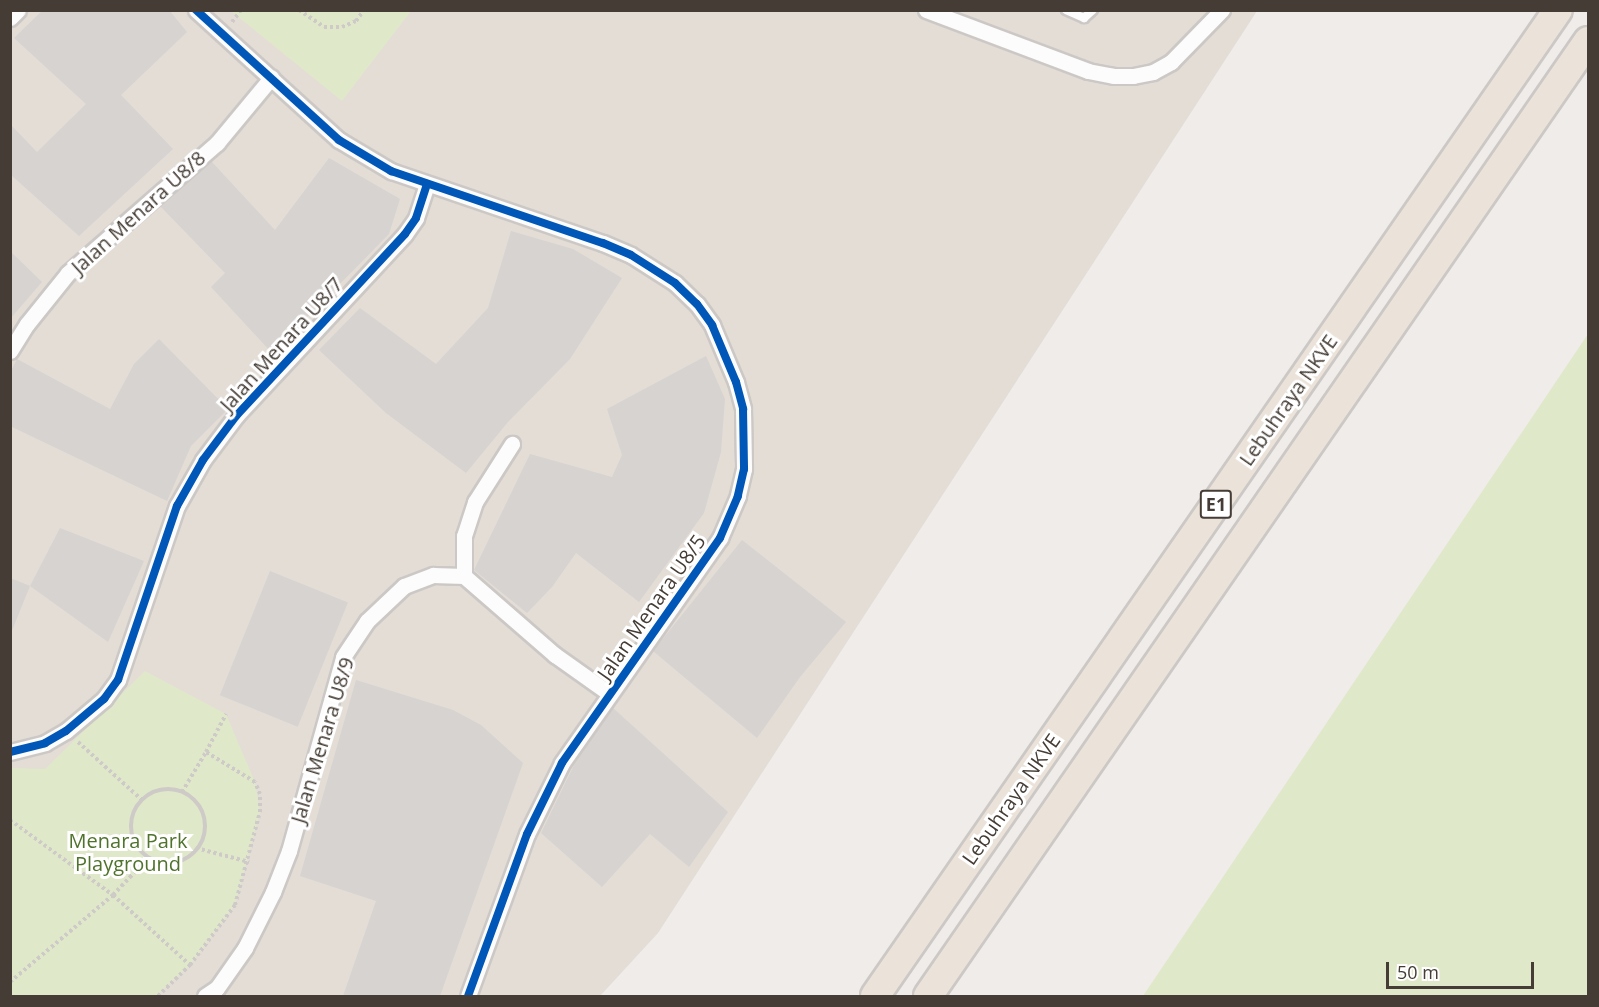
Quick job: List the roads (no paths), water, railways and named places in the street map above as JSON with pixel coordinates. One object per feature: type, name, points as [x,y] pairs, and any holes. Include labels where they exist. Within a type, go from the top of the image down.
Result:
[{"type":"highway","name":"Lebuhraya NKVE","points":[[875,996],[1558,10]]},
{"type":"highway","name":"E1","points":[[928,996],[1588,41]]},
{"type":"street","points":[[10,18],[18,10]]},
{"type":"street","name":"Jalan Menara U8/5","points":[[196,10],[339,141],[391,171],[631,255],[675,283],[697,304],[712,326],[728,356],[743,409],[744,469],[738,496],[720,538],[707,560],[562,764],[527,834],[468,996]]},
{"type":"street","points":[[926,10],[1088,71],[1114,76],[1133,76],[1153,72],[1171,62],[1222,10]]},
{"type":"street","name":"Jalan Menara U8/8","points":[[10,351],[27,324],[69,273],[217,143],[271,78]]},
{"type":"street","name":"Jalan Menara U8/7","points":[[10,752],[45,743],[66,731],[104,699],[118,680],[177,506],[203,460],[236,416],[405,234],[416,218],[427,184]]},
{"type":"street","points":[[512,444],[475,502],[464,536],[464,576],[555,655],[610,694]]},
{"type":"street","name":"Jalan Menara U8/9","points":[[206,996],[216,988],[245,948],[273,891],[289,851],[343,657],[367,621],[404,586],[433,575],[464,576]]},
{"type":"lane","points":[[1066,10],[1084,18],[1093,10]]},
{"type":"park label","name":"Menara Park Playground","points":[[128,852]]}]
